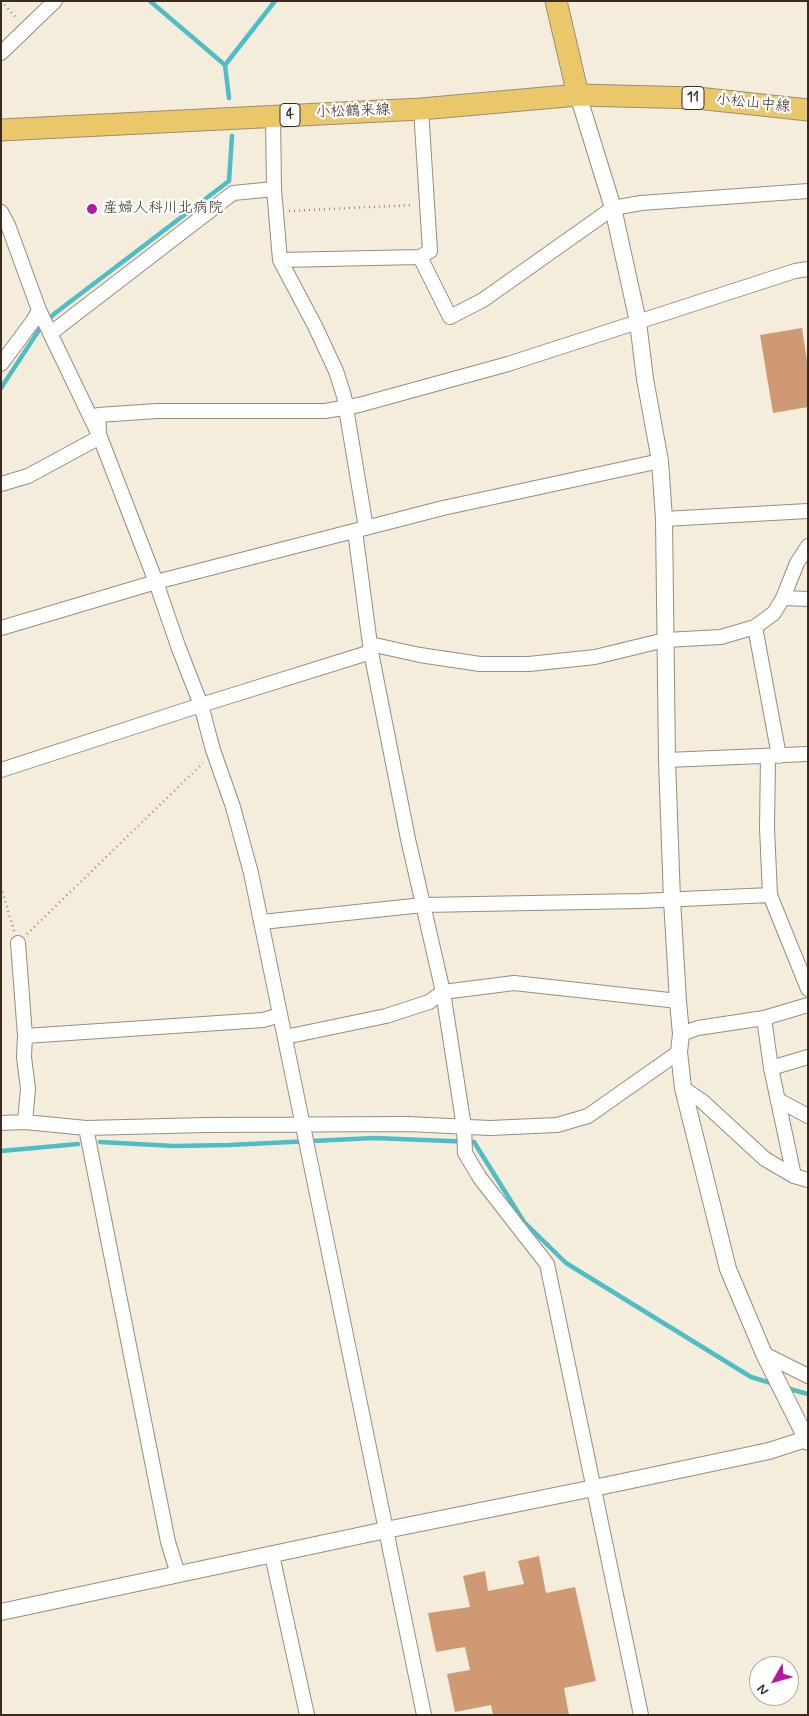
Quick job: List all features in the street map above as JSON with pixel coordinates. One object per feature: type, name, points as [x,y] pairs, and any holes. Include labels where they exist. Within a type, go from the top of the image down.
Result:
[{"type":"main road","points":[[556,1],[578,95]]},
{"type":"main road","name":"小松鶴来線","points":[[1,130],[421,109],[578,95]]},
{"type":"main road","name":"小松山中線","points":[[578,95],[697,98],[808,110]]},
{"type":"street","points":[[1,54],[56,1]]},
{"type":"street","points":[[1,1612],[594,1488],[807,1440],[764,1354],[728,1269],[682,1088],[679,1052],[682,1034],[678,1001],[672,900],[667,760],[664,519],[660,462],[645,379],[638,322],[612,208],[578,95]]},
{"type":"street","points":[[280,260],[420,257],[430,251],[421,109]]},
{"type":"street","points":[[273,115],[274,189],[280,260],[315,326],[336,371],[346,407],[371,648],[423,905],[443,992],[464,1130],[465,1153],[480,1178],[547,1264],[641,1715]]},
{"type":"street","points":[[50,332],[233,193],[274,189]]},
{"type":"street","points":[[420,257],[450,317],[484,300],[612,208],[641,203],[808,191]]},
{"type":"street","points":[[1,212],[4,227],[41,313],[100,437],[156,582],[201,705],[251,873],[424,1715]]},
{"type":"street","points":[[100,437],[98,415],[157,412],[325,411],[346,407],[508,364],[795,271],[808,269]]},
{"type":"street","points":[[1,364],[41,313]]},
{"type":"street","points":[[1,484],[28,476],[100,437]]},
{"type":"street","points":[[1,628],[156,582],[443,508],[660,462]]},
{"type":"street","points":[[664,519],[808,511]]},
{"type":"street","points":[[1,770],[371,648],[480,664],[529,664],[595,657],[665,640],[722,637],[755,628],[774,612],[783,598],[797,563],[808,546]]},
{"type":"street","points":[[783,598],[808,599]]},
{"type":"street","points":[[755,628],[774,756],[767,828],[770,895],[808,989]]},
{"type":"street","points":[[667,760],[808,754]]},
{"type":"street","points":[[262,922],[423,905],[672,900],[770,895]]},
{"type":"street","points":[[18,943],[25,1036],[24,1057],[28,1089],[26,1122]]},
{"type":"street","points":[[285,1036],[386,1016],[429,1002],[443,992],[514,982],[678,1001]]},
{"type":"street","points":[[682,1034],[698,1028],[764,1018],[808,1004]]},
{"type":"street","points":[[25,1036],[263,1020],[280,1015]]},
{"type":"street","points":[[764,1018],[771,1068],[794,1176]]},
{"type":"street","points":[[1,1124],[26,1122],[86,1128],[304,1129],[408,1124],[464,1130],[557,1125],[588,1116],[679,1052]]},
{"type":"street","points":[[771,1068],[808,1057]]},
{"type":"street","points":[[682,1088],[702,1101],[765,1159],[794,1176],[808,1180]]},
{"type":"street","points":[[778,1100],[808,1116]]},
{"type":"street","points":[[86,1128],[168,1542],[178,1574]]},
{"type":"street","points":[[764,1354],[808,1376]]},
{"type":"street","points":[[272,1555],[307,1715]]},
{"type":"path","points":[[1,1],[27,29]]},
{"type":"path","points":[[276,212],[427,205]]},
{"type":"path","points":[[1,887],[18,943],[215,752]]},
{"type":"building","points":[[802,328],[808,367],[808,407],[773,413],[760,335]]},
{"type":"building","points":[[539,1556],[546,1593],[575,1587],[596,1681],[564,1688],[569,1715],[493,1715],[491,1705],[455,1712],[447,1674],[470,1670],[465,1647],[436,1652],[428,1613],[470,1607],[463,1576],[485,1571],[488,1591],[524,1584],[518,1561]]},
{"type":"waterway","points":[[150,1],[225,65]]},
{"type":"waterway","points":[[229,98],[225,65],[275,1]]},
{"type":"waterway","points":[[1,388],[39,330],[54,314],[229,181],[232,136]]},
{"type":"waterway","points":[[100,1142],[174,1146],[374,1138],[474,1142],[524,1222],[566,1263],[751,1377],[774,1384]]},
{"type":"waterway","points":[[1,1151],[78,1144]]},
{"type":"waterway","points":[[786,1388],[808,1394]]},
{"type":"place","name":"産婦人科川北病院","points":[[92,209]]}]
